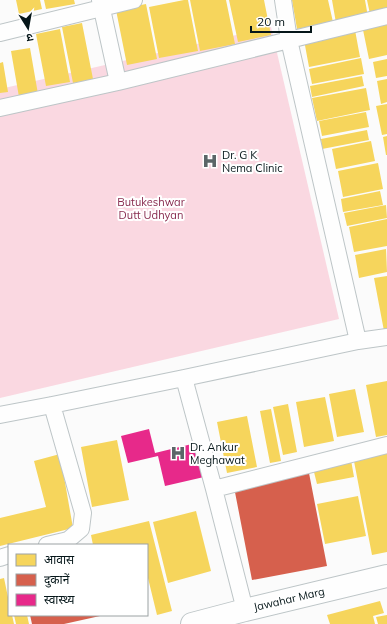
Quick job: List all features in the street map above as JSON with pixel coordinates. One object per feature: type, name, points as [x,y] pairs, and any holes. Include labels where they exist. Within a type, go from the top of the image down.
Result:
[{"type":"main road","name":"Jawahar Marg","points":[[192,624],[387,576]]},
{"type":"street","points":[[0,33],[101,4],[134,0]]},
{"type":"street","points":[[283,0],[289,40],[358,341]]},
{"type":"street","points":[[101,4],[118,82]]},
{"type":"street","points":[[0,108],[118,82],[387,16]]},
{"type":"street","points":[[0,415],[358,341],[387,337]]},
{"type":"street","points":[[184,378],[245,610]]},
{"type":"street","points":[[51,544],[68,540],[80,528],[83,513],[52,405]]},
{"type":"street","points":[[214,489],[387,445]]},
{"type":"green space","name":"Butukeshwar Dutt Udhyan","points":[[271,27],[339,319],[0,398],[0,89]]},
{"type":"building: आवास","points":[[16,0],[40,0],[42,9],[19,14]]},
{"type":"building: आवास","points":[[44,0],[74,0],[75,4],[46,9]]},
{"type":"building: आवास","points":[[188,0],[198,51],[159,58],[149,7]]},
{"type":"building: आवास","points":[[190,0],[226,0],[235,44],[200,51]]},
{"type":"building: आवास","points":[[229,0],[264,0],[271,35],[238,42]]},
{"type":"building: आवास","points":[[292,0],[328,0],[333,22],[297,29]]},
{"type":"building: आवास","points":[[332,0],[365,0],[368,17],[336,23]]},
{"type":"building: आवास","points":[[367,0],[387,0],[387,10],[370,14]]},
{"type":"building: आवास","points":[[146,4],[157,59],[127,65],[116,10]]},
{"type":"building: आवास","points":[[387,20],[387,55],[369,59],[362,25]]},
{"type":"building: आवास","points":[[82,23],[93,79],[73,83],[62,27]]},
{"type":"building: आवास","points":[[60,29],[70,82],[46,86],[36,34]]},
{"type":"building: आवास","points":[[355,30],[360,57],[309,67],[304,40]]},
{"type":"building: आवास","points":[[30,48],[38,94],[19,97],[11,51]]},
{"type":"building: आवास","points":[[361,58],[364,74],[312,84],[309,69]]},
{"type":"building: आवास","points":[[387,59],[387,76],[376,78],[373,62]]},
{"type":"building: आवास","points":[[3,62],[8,92],[0,93],[0,63]]},
{"type":"building: आवास","points":[[362,76],[364,86],[312,97],[310,86]]},
{"type":"building: आवास","points":[[387,79],[387,102],[381,104],[377,81]]},
{"type":"building: आवास","points":[[366,88],[370,110],[317,121],[312,98]]},
{"type":"building: आवास","points":[[387,104],[387,134],[382,135],[376,106]]},
{"type":"building: आवास","points":[[366,112],[369,127],[322,136],[319,121]]},
{"type":"building: आवास","points":[[367,130],[369,140],[322,149],[321,139]]},
{"type":"building: आवास","points":[[387,136],[387,155],[386,155],[383,137]]},
{"type":"building: आवास","points":[[371,141],[375,161],[336,169],[332,149]]},
{"type":"building: आवास","points":[[378,163],[383,189],[343,197],[338,171]]},
{"type":"building: आवास","points":[[380,191],[383,205],[343,212],[341,199]]},
{"type":"building: आवास","points":[[386,205],[387,218],[347,226],[344,213]]},
{"type":"building: आवास","points":[[387,219],[387,246],[354,252],[349,227]]},
{"type":"building: आवास","points":[[386,249],[387,272],[359,278],[355,255]]},
{"type":"building: आवास","points":[[387,276],[387,330],[384,331],[374,278]]},
{"type":"building: आवास","points":[[387,381],[387,435],[376,437],[366,385]]},
{"type":"building: आवास","points":[[355,389],[364,432],[337,437],[329,394]]},
{"type":"building: आवास","points":[[325,397],[334,441],[304,447],[296,402]]},
{"type":"building: आवास","points":[[288,404],[297,452],[283,455],[273,407]]},
{"type":"building: आवास","points":[[271,409],[281,461],[270,463],[260,411]]},
{"type":"building: आवास","points":[[247,416],[257,467],[227,473],[217,422]]},
{"type":"building: आवास","points":[[117,440],[129,500],[92,507],[81,447]]},
{"type":"building: आवास","points":[[387,449],[387,552],[372,555],[353,456]]},
{"type":"building: आवास","points":[[60,454],[73,528],[0,546],[0,518],[46,507],[34,461]]},
{"type":"building: आवास","points":[[351,460],[354,477],[317,484],[313,468]]},
{"type":"building: आवास","points":[[358,496],[366,536],[325,544],[317,504]]},
{"type":"building: आवास","points":[[196,511],[211,571],[168,583],[153,522]]},
{"type":"building: आवास","points":[[149,521],[172,611],[157,615],[148,578],[148,544],[93,544],[91,535]]},
{"type":"building: आवास","points":[[4,578],[8,597],[8,616],[12,616],[14,624],[0,624],[0,579]]},
{"type":"building: आवास","points":[[380,601],[384,613],[373,616],[375,624],[330,624],[327,615]]},
{"type":"building: आवास","points":[[387,615],[387,624],[378,624],[376,617]]},
{"type":"building: आवास","points":[[14,616],[27,616],[29,624],[16,624]]},
{"type":"building: दुकानें","points":[[309,473],[327,566],[252,580],[234,487]]},
{"type":"building: दुकानें","points":[[30,616],[100,616],[64,624],[32,624]]},
{"type":"building: स्वास्थ्य","points":[[149,429],[155,453],[196,443],[204,477],[165,486],[158,456],[128,463],[121,436]]},
{"type":"place","name":"Dr. G K Nema Clinic","points":[[210,161]]},
{"type":"place","name":"Dr. Ankur Meghawat","points":[[178,453]]}]
